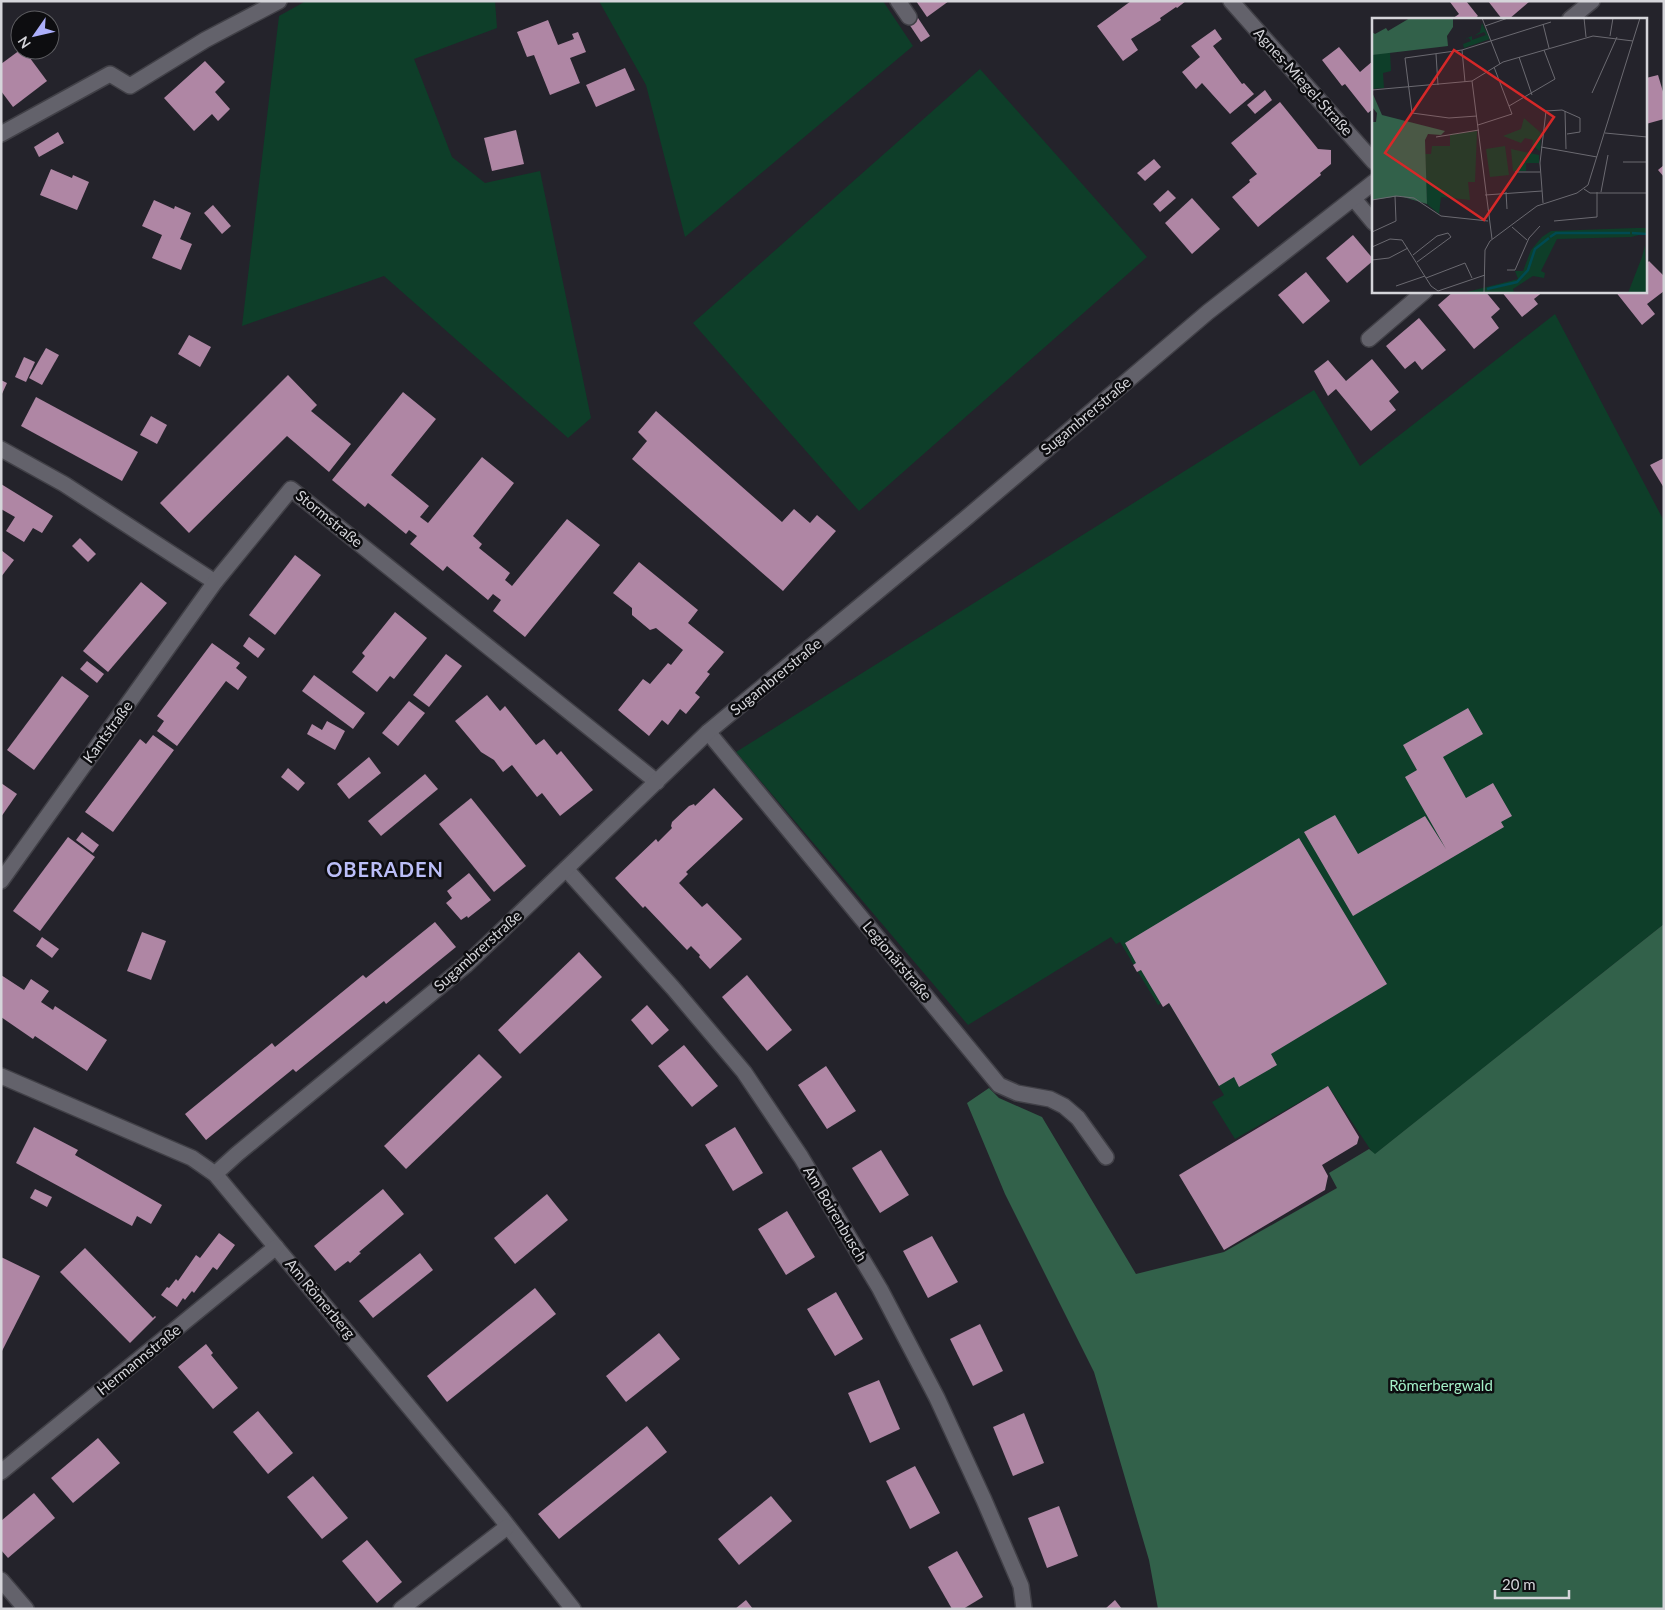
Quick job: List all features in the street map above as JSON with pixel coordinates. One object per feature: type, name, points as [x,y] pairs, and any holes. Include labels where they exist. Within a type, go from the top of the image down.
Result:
[{"type":"street","points":[[1,134],[110,74],[130,86],[205,40],[279,1]]},
{"type":"street","points":[[898,1],[909,17]]},
{"type":"street","name":"Agnes-Miegel-Straße","points":[[1231,1],[1372,160]]},
{"type":"street","points":[[1571,18],[1592,1]]},
{"type":"street","name":"Sugambrerstraße","points":[[215,1174],[236,1154],[466,966],[708,732],[965,519],[1208,312],[1372,184]]},
{"type":"street","points":[[1354,199],[1372,221]]},
{"type":"street","points":[[1369,339],[1424,292]]},
{"type":"street","points":[[1,449],[64,484],[215,582]]},
{"type":"street","name":"Stormstraße","points":[[215,582],[291,489],[657,782]]},
{"type":"street","name":"Kantstraße","points":[[1,881],[215,582]]},
{"type":"street","name":"Legionärstraße","points":[[708,732],[999,1085],[1016,1093],[1050,1099],[1064,1106],[1078,1118],[1106,1157]]},
{"type":"street","name":"Am Boirenbusch","points":[[566,869],[673,988],[744,1072],[801,1157],[880,1289],[937,1398],[1021,1586],[1024,1609]]},
{"type":"street","name":"Am Römerberg","points":[[1,1076],[192,1158],[215,1174],[364,1352],[573,1609]]},
{"type":"street","name":"Hermannstraße","points":[[1,1472],[276,1247]]},
{"type":"street","points":[[401,1609],[508,1527]]},
{"type":"street","points":[[1,1580],[26,1609]]},
{"type":"green space","points":[[306,1],[495,1],[497,28],[414,59],[452,157],[485,183],[540,171],[591,418],[568,438],[384,276],[242,326],[279,16]]},
{"type":"green space","points":[[599,1],[883,1],[913,46],[685,237],[646,85]]},
{"type":"green space","points":[[980,69],[1147,257],[859,511],[693,323]]},
{"type":"green space","points":[[1555,314],[1664,521],[1664,924],[1374,1155],[1328,1086],[1235,1139],[1212,1102],[1224,1095],[1167,1000],[1158,1005],[1120,942],[1116,944],[1111,937],[968,1025],[736,752],[1314,390],[1360,466]],"holes":[[[1350,930],[1387,984],[1383,986]]]},
{"type":"green space","name":"Römerbergwald","points":[[1664,924],[1664,1609],[1158,1609],[1149,1560],[1094,1372],[1005,1194],[967,1103],[989,1088],[999,1098],[1042,1117],[1136,1274],[1224,1252],[1337,1188],[1329,1173],[1369,1149],[1375,1154]]},
{"type":"building","points":[[916,1],[949,1],[927,17]]},
{"type":"building","points":[[1131,1],[1186,1],[1131,39],[1138,50],[1123,61],[1097,26]]},
{"type":"building","points":[[1466,1],[1478,16],[1475,18],[1453,18],[1459,14],[1450,2]]},
{"type":"building","points":[[1488,1],[1530,1],[1510,18],[1501,18]]},
{"type":"building","points":[[916,15],[930,36],[921,42],[907,21]]},
{"type":"building","points":[[548,20],[558,45],[574,39],[572,34],[578,32],[586,52],[570,58],[580,83],[550,95],[534,55],[527,57],[517,32]]},
{"type":"building","points":[[1215,29],[1222,39],[1213,46],[1242,84],[1244,83],[1254,94],[1230,114],[1202,83],[1196,89],[1182,72],[1200,57],[1191,46]]},
{"type":"building","points":[[1339,47],[1360,72],[1372,62],[1372,110],[1368,113],[1345,84],[1342,86],[1322,60]]},
{"type":"building","points":[[10,57],[10,60],[31,60],[47,81],[13,107],[1,91],[1,64]]},
{"type":"building","points":[[205,61],[225,82],[215,92],[230,109],[218,121],[212,114],[194,131],[164,98]]},
{"type":"building","points":[[625,68],[635,90],[596,107],[586,85]]},
{"type":"building","points":[[1658,75],[1664,95],[1664,119],[1648,123],[1648,78]]},
{"type":"building","points":[[1265,90],[1272,100],[1255,114],[1247,105]]},
{"type":"building","points":[[1280,102],[1318,149],[1331,150],[1331,164],[1320,173],[1321,175],[1258,227],[1232,197],[1257,174],[1231,143]]},
{"type":"building","points":[[516,130],[524,164],[492,171],[484,138]]},
{"type":"building","points":[[58,132],[64,143],[39,157],[34,147]]},
{"type":"building","points":[[1154,159],[1161,167],[1145,181],[1137,173]]},
{"type":"building","points":[[1664,165],[1664,177],[1658,170]]},
{"type":"building","points":[[51,169],[72,178],[73,175],[89,182],[77,210],[40,195]]},
{"type":"building","points":[[1168,190],[1176,198],[1160,212],[1153,204]]},
{"type":"building","points":[[1192,198],[1220,229],[1192,254],[1165,223]]},
{"type":"building","points":[[154,200],[174,209],[175,206],[191,213],[180,239],[192,244],[181,270],[152,258],[162,235],[142,226]]},
{"type":"building","points":[[213,205],[231,226],[222,234],[204,213]]},
{"type":"building","points":[[1353,235],[1372,258],[1372,262],[1347,283],[1326,258]]},
{"type":"building","points":[[1648,262],[1664,276],[1664,291],[1647,304],[1655,314],[1642,325],[1616,292],[1648,292]]},
{"type":"building","points":[[1306,272],[1330,301],[1303,324],[1278,295]]},
{"type":"building","points":[[1453,292],[1486,292],[1500,309],[1491,317],[1499,328],[1474,349],[1438,305]]},
{"type":"building","points":[[1502,292],[1543,292],[1534,299],[1538,304],[1522,317]]},
{"type":"building","points":[[1419,318],[1446,350],[1422,370],[1415,361],[1405,369],[1386,346]]},
{"type":"building","points":[[189,335],[211,347],[200,367],[178,354]]},
{"type":"building","points":[[46,348],[59,355],[42,385],[29,378]]},
{"type":"building","points":[[24,357],[35,362],[26,382],[15,377]]},
{"type":"building","points":[[1372,359],[1399,392],[1389,401],[1396,410],[1371,431],[1336,389],[1328,396],[1314,371],[1328,360],[1346,381]]},
{"type":"building","points":[[288,375],[317,405],[311,411],[351,444],[329,472],[287,436],[189,533],[160,503]]},
{"type":"building","points":[[1,380],[7,383],[1,396]]},
{"type":"building","points":[[403,392],[436,419],[391,475],[429,506],[420,517],[428,523],[482,457],[514,483],[473,536],[482,544],[479,548],[510,573],[505,580],[512,586],[567,519],[600,545],[525,637],[493,611],[501,600],[493,594],[488,600],[447,566],[443,571],[410,544],[417,536],[409,530],[406,534],[368,503],[365,507],[332,480]]},
{"type":"building","points":[[36,397],[138,452],[122,481],[21,426]]},
{"type":"building","points":[[656,411],[782,522],[794,509],[810,523],[817,515],[836,531],[783,591],[632,459],[647,441],[638,432]]},
{"type":"building","points":[[151,416],[167,425],[157,444],[140,435]]},
{"type":"building","points":[[1664,458],[1664,488],[1650,465]]},
{"type":"building","points":[[1,484],[53,516],[42,533],[33,528],[24,542],[6,531],[15,517],[1,509]]},
{"type":"building","points":[[80,538],[96,554],[88,562],[72,546]]},
{"type":"building","points":[[1,550],[14,560],[1,577]]},
{"type":"building","points":[[295,555],[321,575],[275,635],[249,615]]},
{"type":"building","points":[[639,562],[698,610],[688,623],[724,652],[707,672],[710,674],[695,693],[700,697],[686,714],[680,709],[668,725],[662,720],[649,736],[618,710],[643,679],[650,684],[668,663],[671,665],[683,650],[656,628],[650,630],[632,615],[632,608],[613,593]]},
{"type":"building","points":[[141,582],[167,603],[108,672],[83,651]]},
{"type":"building","points":[[395,612],[427,638],[394,679],[390,676],[377,692],[352,672],[365,656],[362,653]]},
{"type":"building","points":[[249,637],[265,649],[258,658],[243,646]]},
{"type":"building","points":[[212,643],[240,663],[236,668],[247,677],[238,690],[226,681],[177,746],[157,731],[164,721],[157,716]]},
{"type":"building","points":[[446,654],[462,666],[429,707],[413,695]]},
{"type":"building","points":[[87,661],[104,674],[97,683],[80,669]]},
{"type":"building","points":[[314,675],[365,713],[353,729],[302,691]]},
{"type":"building","points":[[62,676],[89,696],[34,770],[7,750]]},
{"type":"building","points":[[487,695],[500,711],[505,706],[536,745],[544,739],[557,755],[561,751],[593,790],[560,816],[542,793],[537,797],[512,765],[503,772],[494,760],[481,752],[455,721]]},
{"type":"building","points":[[409,701],[425,713],[398,746],[382,733]]},
{"type":"building","points":[[1468,708],[1483,734],[1443,757],[1466,798],[1493,783],[1512,816],[1501,822],[1504,827],[1353,916],[1304,832],[1335,815],[1358,854],[1425,816],[1446,849],[1405,777],[1417,770],[1403,745]]},
{"type":"building","points":[[327,721],[345,731],[335,750],[307,734],[312,724],[322,730]]},
{"type":"building","points":[[153,735],[174,750],[113,832],[85,812],[140,739],[146,744]]},
{"type":"building","points":[[369,757],[381,773],[349,799],[337,784]]},
{"type":"building","points":[[288,768],[305,783],[298,791],[281,777]]},
{"type":"building","points":[[425,774],[438,789],[381,836],[368,821]]},
{"type":"building","points":[[1,783],[17,794],[1,817]]},
{"type":"building","points":[[714,788],[743,819],[686,872],[688,874],[679,883],[702,907],[707,903],[742,939],[710,969],[691,946],[687,950],[615,878],[656,839],[658,842],[672,828],[672,822],[689,806],[694,804],[695,806]]},
{"type":"building","points":[[471,798],[526,866],[494,892],[439,824]]},
{"type":"building","points":[[82,832],[99,845],[93,853],[76,840]]},
{"type":"building","points":[[68,837],[95,857],[40,931],[13,911]]},
{"type":"building","points":[[1299,838],[1387,984],[1271,1054],[1277,1065],[1239,1087],[1234,1077],[1219,1086],[1169,1003],[1163,1007],[1141,970],[1137,972],[1133,965],[1136,963],[1125,943]]},
{"type":"building","points":[[469,873],[491,900],[468,918],[467,916],[461,920],[446,903],[452,898],[447,891]]},
{"type":"building","points":[[435,922],[456,947],[386,1004],[384,1001],[296,1072],[293,1069],[206,1140],[185,1114],[272,1043],[275,1047],[363,975],[366,978]]},
{"type":"building","points":[[142,932],[166,941],[151,980],[127,971]]},
{"type":"building","points":[[42,937],[59,949],[52,958],[36,946]]},
{"type":"building","points":[[579,952],[602,977],[520,1054],[498,1030]]},
{"type":"building","points":[[1,975],[24,990],[31,979],[49,991],[41,1002],[53,1010],[55,1006],[107,1040],[87,1071],[35,1036],[33,1039],[1,1017]]},
{"type":"building","points":[[747,975],[792,1030],[767,1051],[722,997]]},
{"type":"building","points":[[647,1005],[669,1030],[652,1045],[631,1020]]},
{"type":"building","points":[[684,1045],[718,1086],[692,1107],[658,1066]]},
{"type":"building","points":[[479,1054],[502,1077],[406,1169],[384,1146]]},
{"type":"building","points":[[826,1066],[856,1111],[827,1129],[798,1085]]},
{"type":"building","points":[[1328,1086],[1359,1137],[1357,1144],[1322,1165],[1328,1176],[1325,1190],[1224,1250],[1179,1175]]},
{"type":"building","points":[[34,1127],[78,1150],[75,1155],[162,1205],[151,1224],[137,1216],[132,1226],[16,1163]]},
{"type":"building","points":[[735,1127],[763,1173],[733,1191],[705,1145]]},
{"type":"building","points":[[881,1150],[909,1195],[880,1213],[852,1168]]},
{"type":"building","points":[[35,1189],[52,1197],[47,1207],[30,1198]]},
{"type":"building","points":[[383,1189],[404,1214],[359,1252],[361,1253],[350,1263],[348,1261],[335,1271],[314,1246]]},
{"type":"building","points":[[547,1194],[568,1220],[515,1264],[494,1238]]},
{"type":"building","points":[[787,1211],[815,1257],[786,1275],[758,1229]]},
{"type":"building","points":[[219,1233],[235,1245],[217,1270],[213,1267],[194,1293],[192,1291],[185,1300],[183,1298],[177,1307],[161,1295],[176,1279],[178,1281],[196,1255],[200,1258]]},
{"type":"building","points":[[932,1236],[958,1282],[928,1298],[903,1251]]},
{"type":"building","points":[[85,1248],[153,1318],[156,1317],[130,1343],[60,1272]]},
{"type":"building","points":[[420,1253],[433,1270],[373,1318],[359,1301]]},
{"type":"building","points":[[1,1257],[40,1276],[1,1353]]},
{"type":"building","points":[[535,1288],[556,1314],[447,1402],[427,1376]]},
{"type":"building","points":[[836,1292],[863,1339],[835,1356],[807,1309]]},
{"type":"building","points":[[980,1324],[1003,1371],[973,1386],[950,1339]]},
{"type":"building","points":[[659,1333],[680,1359],[626,1402],[606,1376]]},
{"type":"building","points":[[206,1344],[213,1353],[211,1355],[238,1388],[213,1409],[178,1367]]},
{"type":"building","points":[[879,1380],[900,1429],[870,1443],[848,1393]]},
{"type":"building","points":[[258,1411],[293,1453],[268,1474],[233,1432]]},
{"type":"building","points":[[1024,1413],[1044,1463],[1013,1476],[993,1427]]},
{"type":"building","points":[[647,1426],[667,1452],[559,1539],[538,1514]]},
{"type":"building","points":[[98,1438],[120,1463],[73,1503],[51,1478]]},
{"type":"building","points":[[915,1466],[940,1513],[910,1529],[886,1481]]},
{"type":"building","points":[[313,1476],[348,1518],[322,1539],[287,1497]]},
{"type":"building","points":[[34,1493],[55,1518],[8,1558],[1,1550],[1,1521]]},
{"type":"building","points":[[771,1496],[792,1521],[739,1565],[718,1539]]},
{"type":"building","points":[[1059,1506],[1078,1556],[1047,1568],[1028,1518]]},
{"type":"building","points":[[367,1540],[402,1582],[377,1603],[342,1561]]},
{"type":"building","points":[[957,1551],[983,1597],[963,1609],[952,1609],[928,1567]]},
{"type":"building","points":[[746,1600],[753,1609],[735,1609]]},
{"type":"building","points":[[1115,1600],[1122,1609],[1105,1609]]},
{"type":"district","name":"OBERADEN","points":[[385,870]]}]
